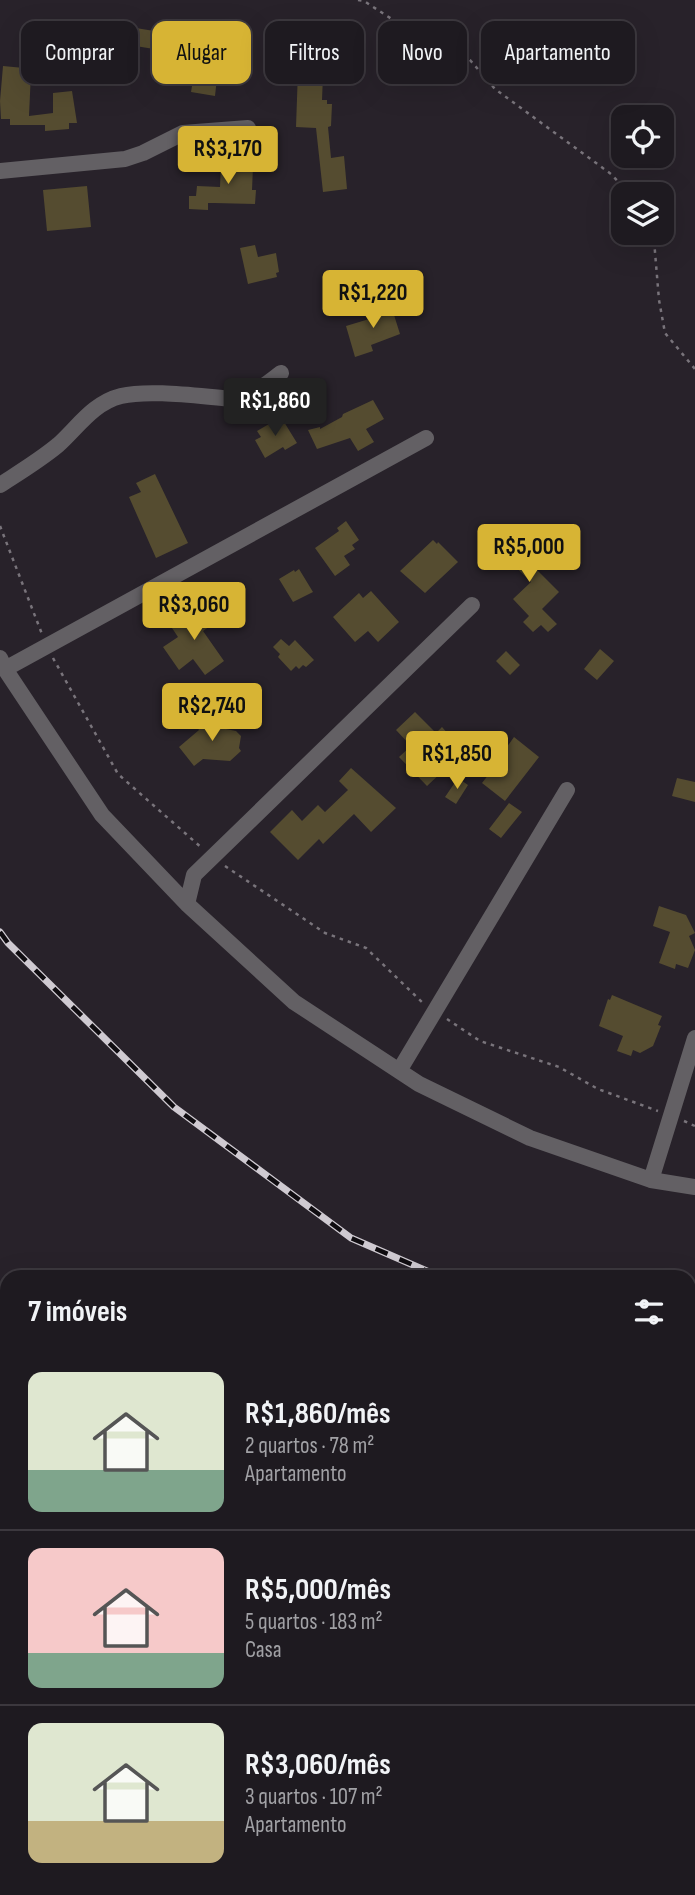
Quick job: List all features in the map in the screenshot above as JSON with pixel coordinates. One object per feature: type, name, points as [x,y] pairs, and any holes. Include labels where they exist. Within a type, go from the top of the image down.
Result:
[{"type":"street","points":[[0,171],[125,159],[183,133],[248,128]]},
{"type":"street","points":[[0,485],[58,444],[85,417],[113,399],[124,395],[145,394],[234,399],[260,390],[281,373]]},
{"type":"street","points":[[426,438],[47,646],[2,664],[102,815],[187,904],[294,1002],[419,1084],[530,1138],[651,1180],[695,1187]]},
{"type":"street","points":[[164,880],[194,874],[472,605]]},
{"type":"street","points":[[399,1071],[567,790]]},
{"type":"street","points":[[187,904],[194,874]]},
{"type":"street","points":[[651,1180],[695,1038]]},
{"type":"path","points":[[358,0],[470,60],[495,89],[619,182]]},
{"type":"path","points":[[654,245],[665,333],[695,369]]},
{"type":"path","points":[[0,526],[47,646],[118,774],[213,857],[325,933],[366,948],[434,1011],[480,1041],[559,1067],[598,1089],[695,1126]]},
{"type":"building","points":[[138,28],[152,31],[152,49],[138,46]]},
{"type":"building","points":[[3,66],[21,68],[21,84],[30,84],[29,116],[53,113],[53,93],[72,91],[77,123],[69,123],[69,129],[45,131],[45,125],[10,125],[10,119],[1,119]]},
{"type":"building","points":[[192,84],[216,84],[215,96],[191,92]]},
{"type":"building","points":[[298,84],[323,84],[322,100],[332,104],[331,126],[328,127],[331,158],[344,156],[347,189],[323,192],[316,128],[296,127]]},
{"type":"building","points":[[226,155],[249,156],[248,166],[253,166],[252,190],[256,190],[255,204],[208,203],[208,210],[189,209],[189,196],[196,196],[197,186],[220,187],[221,165],[225,165]]},
{"type":"building","points":[[87,186],[91,227],[47,231],[43,190]]},
{"type":"building","points":[[255,245],[258,257],[276,253],[279,272],[276,273],[277,277],[248,284],[240,248]]},
{"type":"building","points":[[389,299],[400,334],[371,345],[373,351],[355,357],[346,326],[379,316],[375,304]]},
{"type":"building","points":[[373,400],[384,419],[366,429],[374,442],[358,451],[350,438],[317,449],[308,430],[320,429],[343,414]]},
{"type":"building","points":[[281,417],[297,443],[285,450],[283,447],[265,458],[255,440],[261,437],[257,431]]},
{"type":"building","points":[[155,474],[188,543],[156,558],[129,497],[141,492],[136,483]]},
{"type":"building","points":[[346,521],[359,540],[352,545],[355,549],[344,556],[350,565],[335,576],[315,548],[339,531],[337,528]]},
{"type":"building","points":[[506,531],[524,548],[538,565],[535,568],[559,592],[542,609],[557,624],[548,632],[541,625],[533,632],[523,622],[529,616],[513,599],[531,582],[493,545]]},
{"type":"building","points":[[433,540],[458,562],[425,593],[400,571]]},
{"type":"building","points":[[299,569],[313,592],[293,602],[279,579]]},
{"type":"building","points":[[371,591],[399,622],[378,642],[368,631],[355,642],[333,617],[359,593],[363,598]]},
{"type":"building","points":[[206,605],[217,621],[203,631],[224,661],[205,675],[193,659],[179,670],[163,647],[178,637],[170,625],[190,611],[192,615]]},
{"type":"building","points":[[281,639],[289,646],[295,640],[314,660],[306,667],[303,665],[299,669],[296,666],[291,671],[273,647]]},
{"type":"building","points":[[600,649],[614,661],[597,680],[584,669]]},
{"type":"building","points":[[506,651],[520,665],[510,675],[496,661]]},
{"type":"building","points":[[415,712],[436,733],[442,727],[457,744],[448,753],[452,757],[446,763],[445,769],[427,786],[399,757],[411,746],[396,730]]},
{"type":"building","points":[[213,714],[226,729],[236,731],[241,736],[241,751],[230,761],[203,759],[194,766],[179,747]]},
{"type":"building","points":[[514,737],[539,757],[505,801],[482,783],[489,774],[479,766],[491,752],[499,758]]},
{"type":"building","points":[[351,768],[396,808],[371,832],[354,814],[323,844],[319,839],[298,860],[270,832],[292,810],[302,821],[318,805],[325,812],[348,790],[339,781]]},
{"type":"building","points":[[458,778],[468,785],[456,804],[445,797]]},
{"type":"building","points":[[677,778],[695,782],[695,802],[672,796]]},
{"type":"building","points":[[509,803],[522,812],[501,838],[489,829]]},
{"type":"building","points":[[659,906],[686,915],[695,933],[689,936],[695,950],[688,968],[676,964],[675,969],[659,963],[670,932],[653,926]]},
{"type":"building","points":[[612,995],[662,1016],[653,1046],[640,1053],[633,1050],[631,1056],[617,1051],[623,1036],[599,1026],[608,999],[610,1000]]},
{"type":"railway","points":[[0,932],[174,1107],[351,1238],[425,1270]]}]
